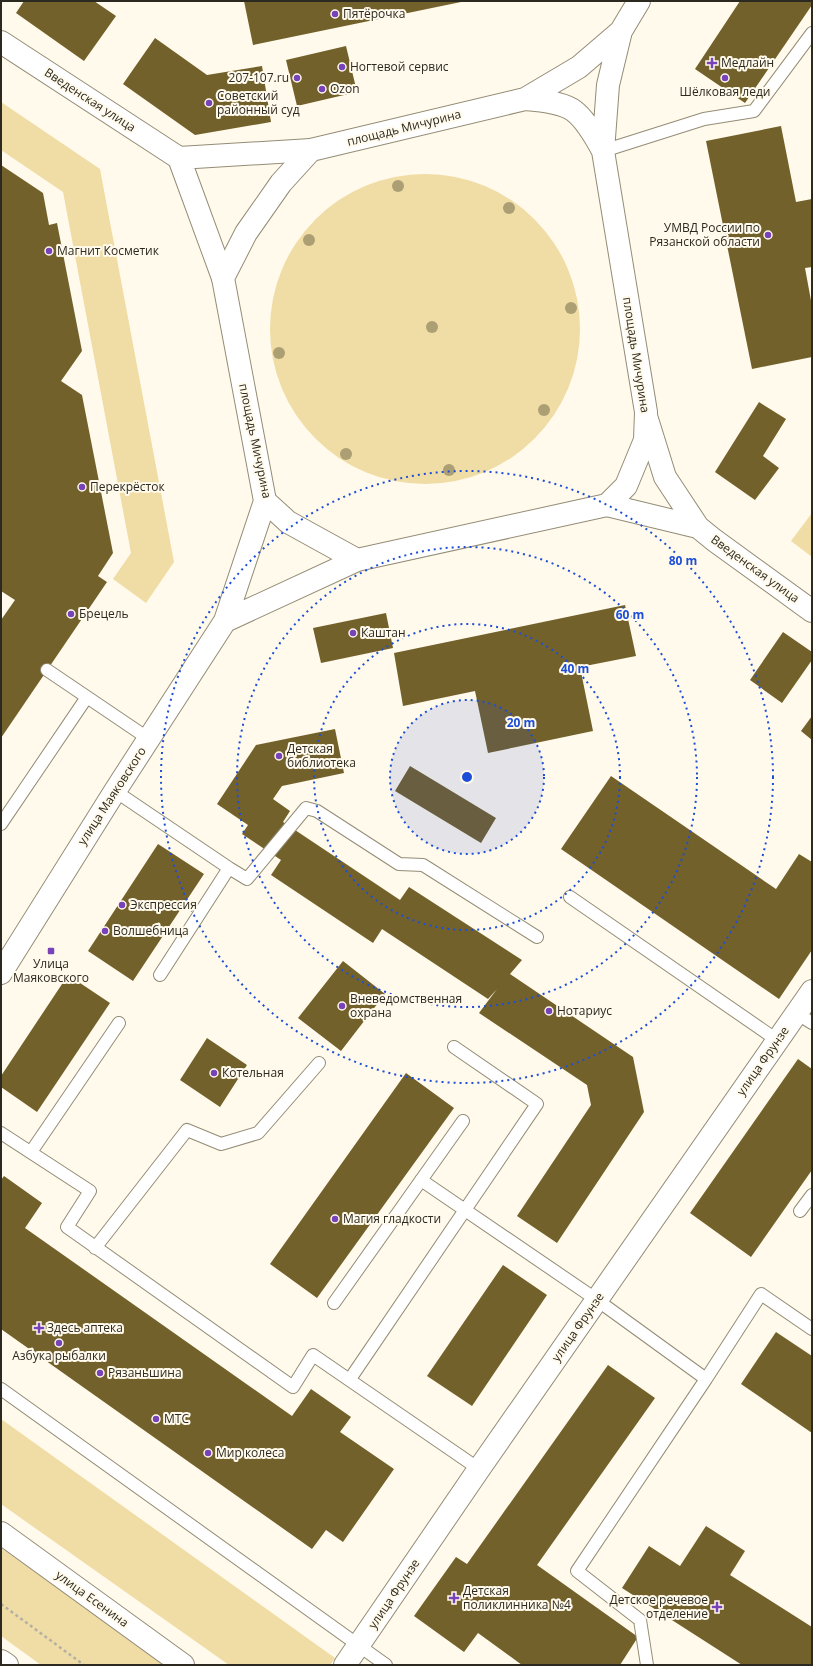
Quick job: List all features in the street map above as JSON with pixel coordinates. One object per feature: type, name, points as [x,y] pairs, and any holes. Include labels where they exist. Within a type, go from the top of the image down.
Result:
[{"type":"street","points":[[603,151],[608,85],[621,31],[639,1]]},
{"type":"street","points":[[526,99],[579,67],[621,31]]},
{"type":"street","name":"Введенская улица","points":[[1,42],[179,158]]},
{"type":"street","name":"площадь Мичурина","points":[[311,150],[526,99],[548,102],[573,110],[592,132],[603,151],[646,412],[645,440],[626,486],[607,505]]},
{"type":"street","points":[[223,278],[179,158],[311,150]]},
{"type":"street","points":[[223,278],[250,226],[281,183],[311,150]]},
{"type":"street","name":"площадь Мичурина","points":[[223,278],[265,501],[288,522],[357,560]]},
{"type":"street","name":"Введенская улица","points":[[646,412],[665,477],[698,527],[812,611]]},
{"type":"street","name":"улица Маяковского","points":[[1,973],[115,791],[225,621],[265,501]]},
{"type":"street","points":[[225,621],[357,560],[607,505]]},
{"type":"street","name":"Введенская улица","points":[[607,505],[698,527]]},
{"type":"street","name":"улица Фрунзе","points":[[345,1665],[479,1469],[777,1040],[804,1018],[812,990]]},
{"type":"street","name":"улица Есенина","points":[[1,1533],[183,1665]]},
{"type":"street","points":[[1,1661],[6,1665]]},
{"type":"lane","points":[[603,151],[704,119],[754,111],[812,33]]},
{"type":"lane","points":[[47,670],[149,739]]},
{"type":"lane","points":[[1,824],[87,697]]},
{"type":"lane","points":[[115,791],[247,879],[306,808],[317,811],[399,864],[423,865],[537,937]]},
{"type":"lane","points":[[160,975],[229,868]]},
{"type":"lane","points":[[570,897],[777,1040]]},
{"type":"lane","points":[[31,1152],[120,1023]]},
{"type":"lane","points":[[350,1379],[537,1104],[454,1047]]},
{"type":"lane","points":[[95,1248],[187,1130],[221,1144],[258,1133],[319,1063]]},
{"type":"lane","points":[[334,1303],[463,1121]]},
{"type":"lane","points":[[1,1133],[90,1191],[67,1227],[95,1248],[293,1387],[313,1355],[479,1469]]},
{"type":"lane","points":[[421,1180],[597,1300],[706,1379]]},
{"type":"lane","points":[[800,1212],[812,1195]]},
{"type":"lane","points":[[647,1665],[640,1620],[578,1571],[761,1294],[812,1329]]},
{"type":"lane","points":[[1,1389],[386,1665]]},
{"type":"path","points":[[1,1604],[84,1665]]},
{"type":"shaded area","points":[[1,102],[100,169],[174,562],[146,603],[113,579],[131,553],[63,192],[1,150]]},
{"type":"shaded area","points":[[425,174],[455,177],[484,186],[511,200],[534,220],[554,243],[568,270],[577,299],[580,329],[577,359],[568,388],[554,415],[534,438],[511,458],[484,472],[455,481],[425,484],[395,481],[366,472],[339,458],[316,438],[296,415],[282,388],[273,359],[270,329],[273,299],[282,270],[296,243],[316,220],[339,200],[366,186],[395,177]]},
{"type":"shaded area","points":[[812,513],[812,557],[791,541]]},
{"type":"shaded area","points":[[1,1419],[335,1658],[330,1665],[229,1665],[1,1504]]},
{"type":"shaded area","points":[[1,1548],[166,1665],[41,1665],[1,1636]]},
{"type":"building","points":[[24,1],[94,1],[116,16],[84,61],[16,13]]},
{"type":"building","points":[[244,1],[461,1],[461,2],[253,45]]},
{"type":"building","points":[[740,1],[812,1],[812,5],[745,103],[695,69]]},
{"type":"building","name":"Советский районный суд","points":[[155,38],[207,75],[262,66],[271,122],[195,135],[123,84]]},
{"type":"building","points":[[346,46],[357,92],[297,106],[286,60]]},
{"type":"building","name":"УМВД России по Рязанской области","points":[[781,126],[796,202],[812,199],[812,267],[805,268],[812,306],[812,357],[752,369],[706,141]]},
{"type":"building","points":[[1,165],[43,193],[49,225],[57,223],[82,351],[61,381],[82,395],[113,553],[98,576],[107,582],[1,738],[1,620],[15,600],[1,591]]},
{"type":"building","points":[[759,402],[786,419],[763,456],[779,468],[755,500],[715,472]]},
{"type":"building","points":[[625,605],[636,656],[580,667],[593,731],[488,753],[475,691],[403,706],[394,653]]},
{"type":"building","points":[[386,613],[393,648],[321,663],[313,628]]},
{"type":"building","points":[[783,632],[812,652],[812,660],[782,703],[750,680]]},
{"type":"building","points":[[812,716],[812,740],[801,731]]},
{"type":"building","points":[[335,729],[344,773],[282,786],[273,799],[290,811],[283,822],[400,900],[409,887],[522,960],[510,974],[633,1057],[644,1112],[557,1243],[517,1216],[591,1105],[587,1085],[479,1013],[497,989],[488,999],[382,929],[373,943],[271,875],[281,860],[242,834],[248,825],[217,804],[256,745]]},
{"type":"building","points":[[410,766],[496,818],[481,843],[395,791]]},
{"type":"building","points":[[611,776],[776,889],[799,854],[812,862],[812,950],[779,999],[561,849]]},
{"type":"building","points":[[158,844],[204,874],[133,981],[88,951]]},
{"type":"building","name":"Вневедомственная охрана","points":[[343,961],[385,994],[341,1051],[298,1018]]},
{"type":"building","points":[[68,975],[110,1003],[37,1112],[1,1087],[1,1076]]},
{"type":"building","name":"Котельная","points":[[207,1038],[247,1065],[220,1107],[180,1080]]},
{"type":"building","points":[[798,1059],[812,1069],[812,1170],[751,1257],[690,1213]]},
{"type":"building","points":[[406,1073],[454,1108],[317,1298],[270,1264]]},
{"type":"building","points":[[4,1176],[42,1203],[25,1228],[292,1416],[311,1389],[351,1417],[340,1432],[394,1469],[343,1542],[326,1530],[312,1549],[1,1329],[1,1180]]},
{"type":"building","points":[[503,1265],[547,1295],[472,1406],[427,1376]]},
{"type":"building","points":[[776,1332],[812,1356],[812,1433],[741,1384]]},
{"type":"building","points":[[608,1365],[655,1398],[537,1565],[638,1637],[620,1665],[522,1665],[478,1633],[464,1652],[414,1616],[456,1557],[467,1564]]},
{"type":"building","name":"Детское речевое отделение","points":[[706,1526],[745,1551],[730,1575],[812,1627],[812,1665],[742,1665],[622,1588],[649,1546],[680,1566]]},
{"type":"place","name":"Пятёрочка","points":[[335,14]]},
{"type":"place","name":"Медлайн","points":[[712,63]]},
{"type":"place","name":"Ногтевой сервис","points":[[342,67]]},
{"type":"place","name":"207-107.ru","points":[[297,78]]},
{"type":"place","name":"Шёлковая леди","points":[[725,78]]},
{"type":"place","name":"Ozon","points":[[322,89]]},
{"type":"place","name":"Советский районный суд","points":[[209,103]]},
{"type":"place","name":"УМВД России по Рязанской области","points":[[768,235]]},
{"type":"place","name":"Магнит Косметик","points":[[49,251]]},
{"type":"place","name":"Перекрёсток","points":[[82,487]]},
{"type":"place","name":"Брецель","points":[[71,614]]},
{"type":"place","name":"Каштан","points":[[353,633]]},
{"type":"place","name":"Детская библиотека","points":[[279,756]]},
{"type":"place","name":"Экспрессия","points":[[122,905]]},
{"type":"place","name":"Волшебница","points":[[105,931]]},
{"type":"place","name":"Улица Маяковского","points":[[51,951]]},
{"type":"place","name":"Вневедомственная охрана","points":[[342,1006]]},
{"type":"place","name":"Нотариус","points":[[549,1011]]},
{"type":"place","name":"Котельная","points":[[214,1073]]},
{"type":"place","name":"Магия гладкости","points":[[335,1219]]},
{"type":"place","name":"Здесь аптека","points":[[39,1328]]},
{"type":"place","name":"Азбука рыбалки","points":[[59,1343]]},
{"type":"place","name":"Рязаньшина","points":[[100,1373]]},
{"type":"place","name":"МТС","points":[[156,1419]]},
{"type":"place","name":"Мир колеса","points":[[208,1453]]},
{"type":"place","name":"Детская поликлинника №4","points":[[454,1598]]},
{"type":"place","name":"Детское речевое отделение","points":[[717,1607]]}]
